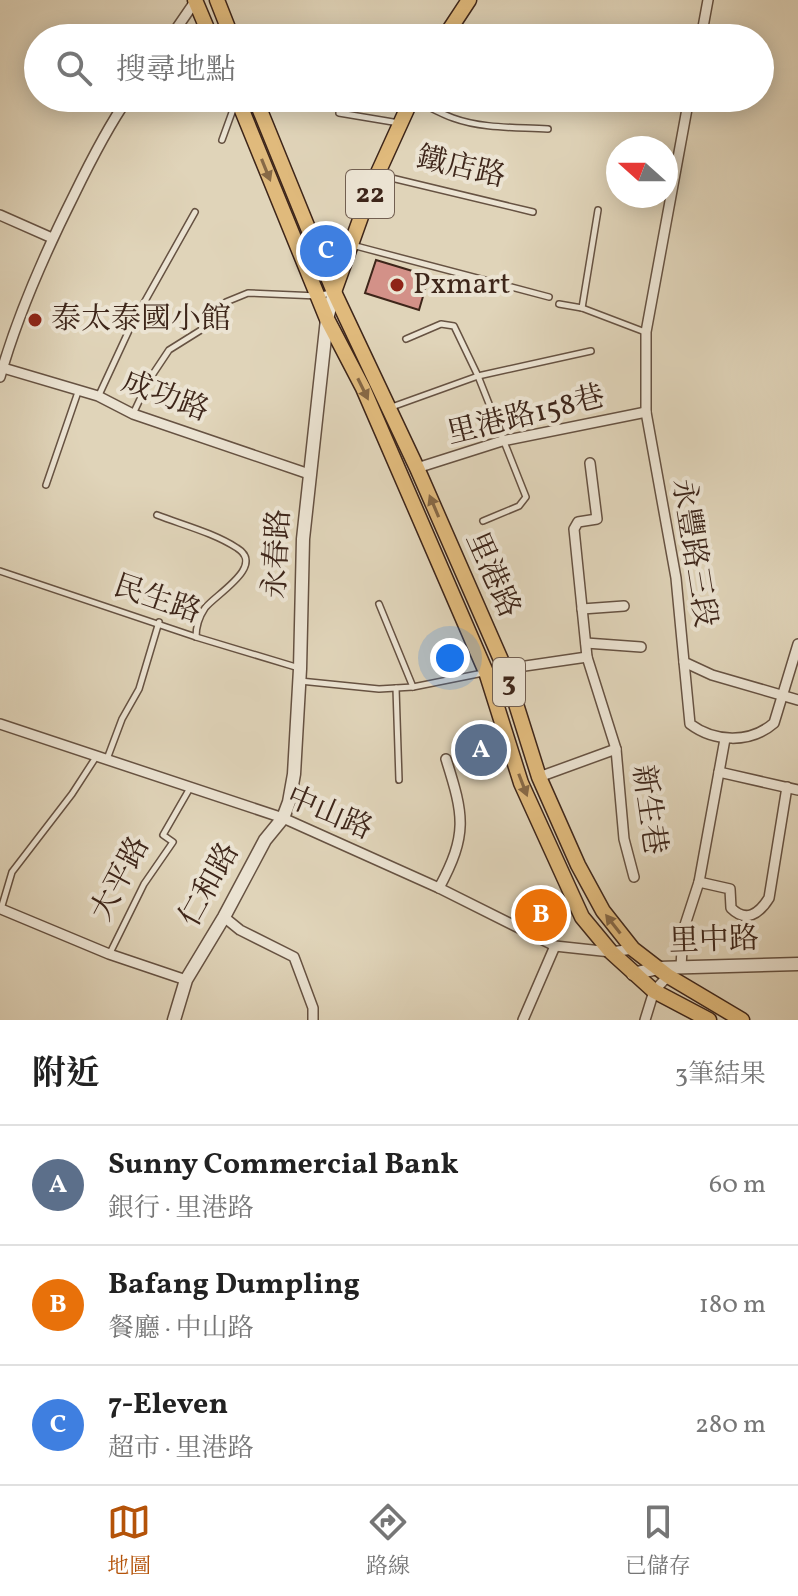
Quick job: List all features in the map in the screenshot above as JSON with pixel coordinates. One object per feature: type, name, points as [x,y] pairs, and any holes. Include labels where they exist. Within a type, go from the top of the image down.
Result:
[{"type":"main road","points":[[195,0],[205,24]]},
{"type":"main road","points":[[217,0],[226,24]]},
{"type":"main road","points":[[453,24],[469,0]]},
{"type":"main road","name":"里港路","points":[[243,112],[327,319],[363,388],[486,672],[521,783],[582,917],[633,974],[654,991],[709,1020]]},
{"type":"main road","name":"里港路","points":[[261,112],[334,292],[417,468],[505,669],[539,777],[578,865],[603,911],[633,949],[742,1020]]},
{"type":"main road","name":"鐵店路","points":[[334,292],[405,112]]},
{"type":"street","points":[[179,24],[195,0]]},
{"type":"street","points":[[704,24],[708,0]]},
{"type":"street","points":[[1,370],[26,298],[52,238],[120,112]]},
{"type":"street","name":"永豐路三段","points":[[686,112],[646,332],[646,412],[676,578],[684,662],[712,675],[798,700]]},
{"type":"street","points":[[0,215],[52,238]]},
{"type":"street","name":"永春路","points":[[283,818],[294,774],[303,539],[309,474],[327,319],[334,292]]},
{"type":"street","name":"成功路","points":[[1,370],[98,396],[133,414],[309,474]]},
{"type":"street","name":"里港路158巷","points":[[417,468],[502,441],[646,412]]},
{"type":"street","name":"新生巷","points":[[590,463],[597,519],[578,522],[574,529],[587,657],[616,749],[624,839],[634,877]]},
{"type":"street","points":[[582,609],[624,606]]},
{"type":"street","points":[[586,643],[641,647]]},
{"type":"street","points":[[684,662],[690,724],[725,739],[733,739],[768,729],[774,723],[798,644]]},
{"type":"street","points":[[505,669],[587,657]]},
{"type":"street","name":"中山路","points":[[0,724],[283,818],[439,888],[555,946],[611,952],[633,949]]},
{"type":"street","points":[[645,1020],[654,991],[669,971],[699,882],[725,739]]},
{"type":"street","points":[[539,777],[616,749]]},
{"type":"street","points":[[439,888],[460,841],[459,800],[446,759]]},
{"type":"street","points":[[719,772],[798,790]]},
{"type":"street","points":[[699,882],[730,889],[731,908],[739,915],[749,916],[761,911],[769,898],[787,787]]},
{"type":"street","name":"仁和路","points":[[174,1020],[186,980],[265,840],[283,818]]},
{"type":"street","name":"大平路","points":[[0,909],[109,954],[186,980]]},
{"type":"street","points":[[224,917],[240,930],[294,957],[313,1008],[313,1020]]},
{"type":"street","points":[[523,1020],[555,946]]},
{"type":"street","name":"里中路","points":[[633,974],[798,964]]},
{"type":"lane","points":[[222,140],[232,112]]},
{"type":"lane","name":"鐵店路","points":[[445,112],[489,126],[548,129]]},
{"type":"lane","points":[[339,113],[400,123]]},
{"type":"lane","name":"鐵店路","points":[[378,175],[533,212]]},
{"type":"lane","points":[[582,308],[598,210]]},
{"type":"lane","points":[[98,396],[131,326],[195,212]]},
{"type":"lane","points":[[352,245],[549,297]]},
{"type":"lane","points":[[133,414],[149,380],[169,350],[201,330],[226,302],[248,293],[318,296],[334,292]]},
{"type":"lane","points":[[559,304],[582,308],[646,332]]},
{"type":"lane","points":[[406,339],[441,324],[454,326],[478,376],[526,497],[519,506],[483,521]]},
{"type":"lane","points":[[388,408],[478,376],[591,351]]},
{"type":"lane","points":[[46,485],[78,392]]},
{"type":"lane","points":[[157,515],[223,540],[240,549],[245,556],[246,563],[241,575],[206,607],[196,626],[196,637]]},
{"type":"lane","name":"民生路","points":[[0,571],[159,622],[300,675],[379,689],[413,687],[505,669]]},
{"type":"lane","points":[[379,604],[413,687]]},
{"type":"lane","points":[[107,760],[122,719],[139,689],[159,622]]},
{"type":"lane","points":[[396,688],[399,780]]},
{"type":"lane","points":[[0,909],[12,872],[72,794],[96,757]]},
{"type":"lane","name":"大平路","points":[[109,954],[144,884],[173,842],[163,835],[190,788]]},
{"type":"building","name":"Pxmart","points":[[376,260],[429,276],[419,310],[365,293]]},
{"type":"place","name":"7-Eleven","points":[[326,251]]},
{"type":"place","name":"Pxmart","points":[[397,285]]},
{"type":"place","name":"泰太泰國小館","points":[[35,320]]},
{"type":"place","name":"Sunny Commercial Bank","points":[[481,750]]},
{"type":"place","name":"Bafang Dumpling","points":[[541,915]]}]
